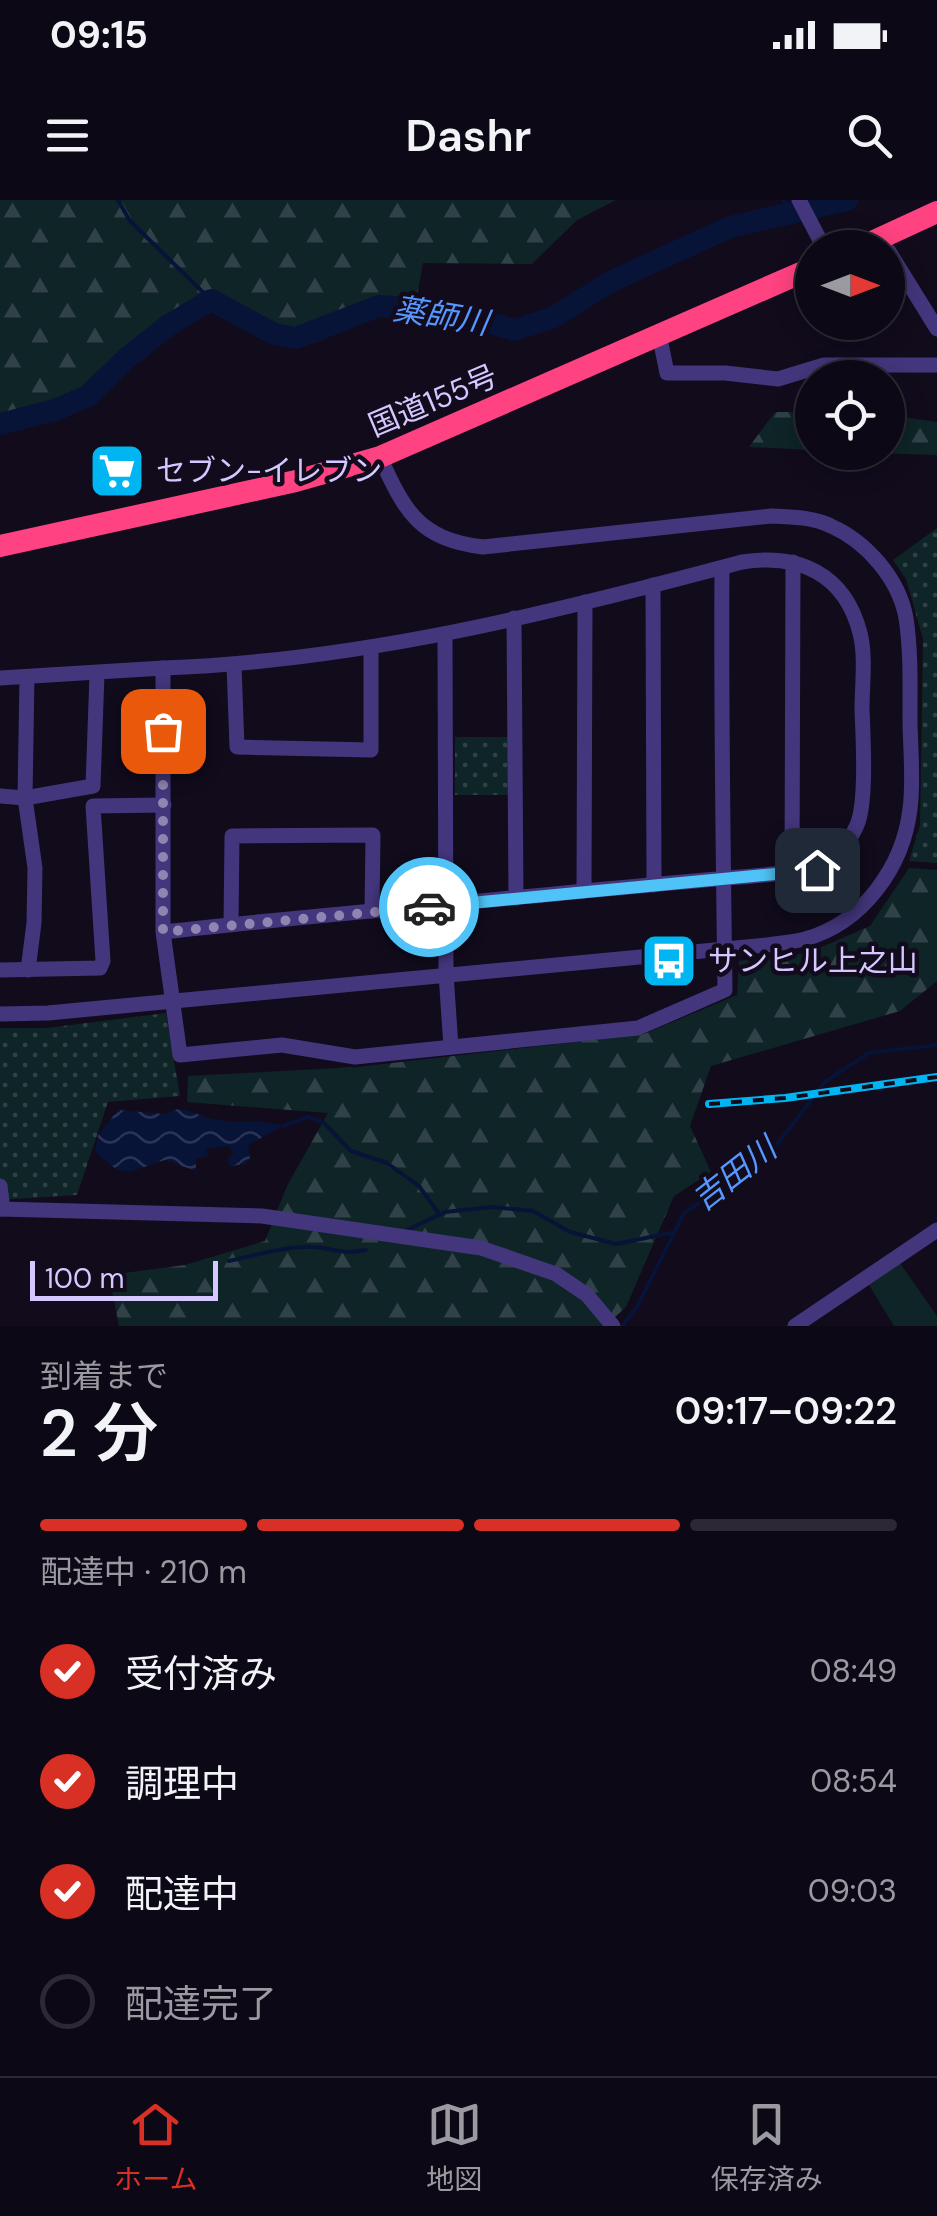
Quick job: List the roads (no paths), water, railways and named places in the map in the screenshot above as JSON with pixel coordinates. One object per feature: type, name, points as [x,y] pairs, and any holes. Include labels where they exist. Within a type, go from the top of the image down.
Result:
[{"type":"highway","points":[[905,230],[937,212]]},
{"type":"highway","name":"国道155号","points":[[0,546],[296,480],[380,457],[795,275]]},
{"type":"street","points":[[799,200],[815,230]]},
{"type":"street","points":[[905,284],[937,329]]},
{"type":"street","points":[[658,334],[667,373],[725,373],[778,379],[824,365],[937,366]]},
{"type":"street","points":[[0,1014],[48,1014],[725,950],[804,939],[824,932],[858,910],[881,886],[896,859],[910,808],[910,658],[905,614],[877,559],[832,526],[807,518],[771,516],[483,547],[461,544],[435,536],[413,518],[380,457]]},
{"type":"street","points":[[0,678],[234,665],[371,649],[753,560],[793,562],[824,576],[842,590],[851,605],[861,636],[860,821],[828,870],[163,932]]},
{"type":"street","points":[[792,873],[793,562]]},
{"type":"street","points":[[163,668],[163,932],[180,1055],[282,1045],[354,1057],[638,1028],[726,990],[722,568]]},
{"type":"street","points":[[653,585],[654,885]]},
{"type":"street","points":[[584,602],[584,892]]},
{"type":"street","points":[[514,618],[516,898]]},
{"type":"street","points":[[445,634],[446,974],[451,1047]]},
{"type":"street","points":[[234,665],[237,748],[371,750],[371,649]]},
{"type":"street","points":[[0,796],[25,798],[93,786],[97,674]]},
{"type":"street","points":[[27,677],[25,798],[35,868],[28,970]]},
{"type":"street","points":[[0,970],[100,968],[101,911],[93,806],[164,805]]},
{"type":"street","points":[[230,924],[232,836],[373,835],[372,911]]},
{"type":"street","points":[[0,1186],[2,1209],[262,1216],[481,1248],[556,1274],[586,1296],[611,1324]]},
{"type":"street","points":[[796,1326],[937,1230]]},
{"type":"water","points":[[178,1109],[218,1120],[283,1126],[248,1145],[250,1158],[246,1164],[229,1166],[228,1158],[234,1153],[228,1146],[206,1149],[208,1156],[196,1159],[196,1171],[165,1160],[129,1172],[116,1169],[95,1152],[98,1135],[118,1110],[164,1114]]},
{"type":"waterway","points":[[118,200],[130,221],[211,300]]},
{"type":"waterway","points":[[783,200],[791,213]]},
{"type":"waterway","name":"薬師川","points":[[0,424],[55,410],[88,396],[169,325],[211,300],[274,334],[296,338],[379,306],[453,312],[514,330],[552,318],[612,281],[730,227],[847,200]]},
{"type":"waterway","name":"吉田川","points":[[622,1326],[637,1307],[684,1213],[742,1174],[778,1143],[826,1081],[869,1053],[937,1045]]},
{"type":"waterway","points":[[283,1126],[308,1117],[323,1122],[351,1151],[387,1163],[419,1186],[439,1214]]},
{"type":"waterway","points":[[403,1232],[445,1212],[492,1207],[533,1211],[570,1232],[616,1244],[675,1232]]},
{"type":"waterway","points":[[229,1261],[293,1248],[366,1250]]},
{"type":"railway","points":[[709,1104],[937,1077]]},
{"type":"place","name":"セブン-イレブン","points":[[117,471]]},
{"type":"place","name":"サンヒル上之山","points":[[669,961]]}]
